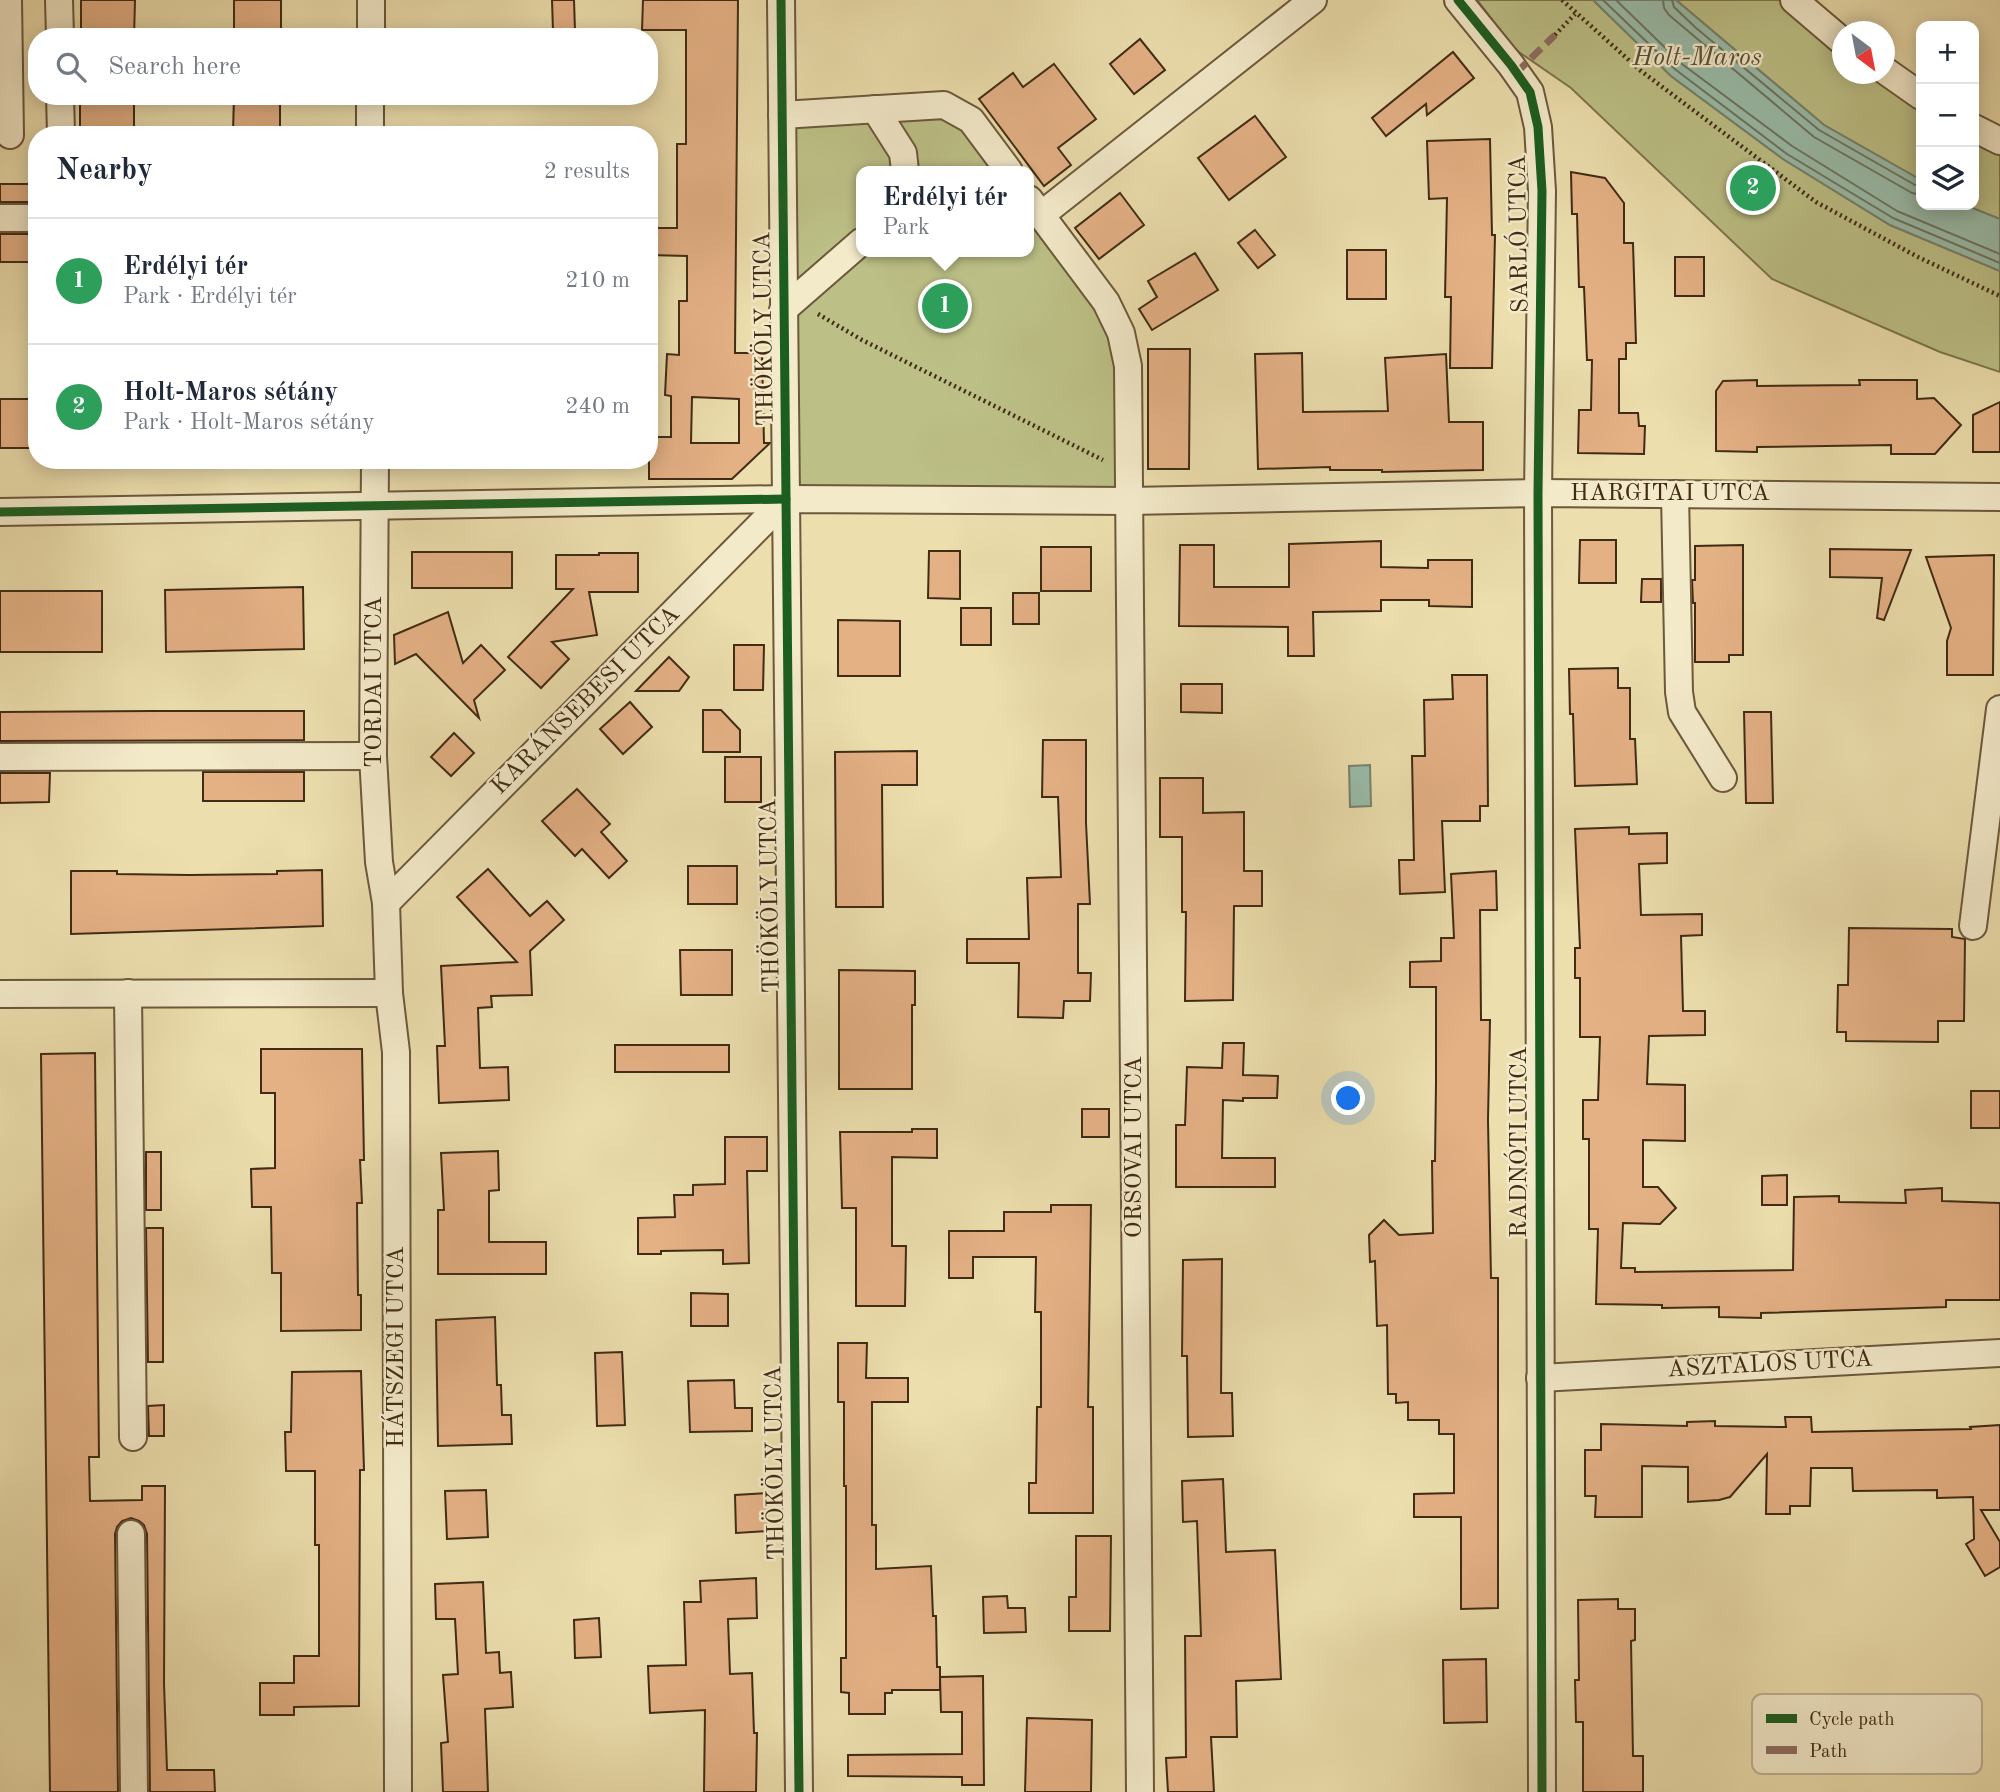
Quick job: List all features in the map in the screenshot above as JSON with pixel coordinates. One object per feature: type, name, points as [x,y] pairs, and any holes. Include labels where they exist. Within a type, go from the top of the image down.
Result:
[{"type":"street","points":[[8,0],[10,135]]},
{"type":"street","points":[[59,0],[60,28]]},
{"type":"street","points":[[370,0],[370,28]]},
{"type":"street","name":"THÖKÖLY UTCA","points":[[781,0],[782,114],[791,304],[786,499],[799,1792]]},
{"type":"street","points":[[1035,207],[1313,0]]},
{"type":"street","name":"SARLÓ UTCA","points":[[1458,0],[1530,92],[1538,127],[1542,191],[1538,493]]},
{"type":"street","points":[[1794,0],[1832,32]]},
{"type":"street","points":[[1895,78],[1916,93]]},
{"type":"street","points":[[60,105],[61,126]]},
{"type":"street","points":[[370,105],[370,126]]},
{"type":"street","points":[[782,114],[944,105],[971,120],[1005,166]]},
{"type":"street","points":[[875,109],[903,153],[904,166]]},
{"type":"street","points":[[1979,130],[2000,141]]},
{"type":"street","name":"ORSOVAI UTCA","points":[[1035,207],[1106,302],[1121,333],[1128,366],[1140,1792]]},
{"type":"street","points":[[0,218],[28,218]]},
{"type":"street","points":[[791,304],[856,246]]},
{"type":"street","name":"TORDAI UTCA","points":[[375,469],[373,756],[379,862],[386,903]]},
{"type":"street","name":"HARGITAI UTCA","points":[[786,499],[1129,502],[1538,493],[2000,497]]},
{"type":"street","name":"RADNÓTI UTCA","points":[[1538,493],[1542,1792]]},
{"type":"street","points":[[1675,494],[1679,692],[1682,712],[1723,778]]},
{"type":"street","points":[[0,512],[786,499]]},
{"type":"street","name":"KARÁNSEBESI UTCA","points":[[386,903],[786,499]]},
{"type":"street","points":[[1973,926],[2000,709]]},
{"type":"street","points":[[0,757],[373,756]]},
{"type":"street","name":"HÁTSZEGI UTCA","points":[[386,903],[389,993],[396,1052],[398,1792]]},
{"type":"street","points":[[128,993],[133,1437]]},
{"type":"street","points":[[0,994],[389,993]]},
{"type":"street","name":"ASZTALOS UTCA","points":[[1540,1378],[2000,1353]]},
{"type":"street","points":[[131,1534],[134,1792]]},
{"type":"path","points":[[1562,0],[1641,71],[1816,202],[1917,257],[2000,296]]},
{"type":"path","points":[[1555,35],[1575,14]]},
{"type":"path","points":[[791,304],[819,315],[862,340],[1129,473]]},
{"type":"green space","points":[[1477,0],[1593,0],[1671,76],[1783,159],[1890,225],[2000,271],[2000,372],[1940,352],[1772,279],[1571,88],[1516,50]]},
{"type":"green space","points":[[1676,0],[1794,0],[1832,32],[1832,84],[1895,84],[1895,81],[1916,93],[1916,177],[1824,125]]},
{"type":"green space","points":[[944,105],[1004,166],[856,166],[856,257],[1034,257],[1034,206],[1121,333],[1129,501],[786,499],[782,115]]},
{"type":"green space","points":[[1979,130],[2000,141],[2000,219],[1978,210]]},
{"type":"water","name":"Holt-Maros","points":[[1593,0],[1676,0],[1824,125],[1916,177],[1916,210],[1978,210],[2000,219],[2000,271],[1890,225],[1783,159],[1671,76]]},
{"type":"water","points":[[1370,765],[1371,806],[1350,807],[1349,766]]},
{"type":"building","points":[[81,0],[135,0],[134,28],[81,28]]},
{"type":"building","points":[[234,0],[281,0],[281,28],[234,28]]},
{"type":"building","points":[[552,0],[574,0],[575,28],[553,28]]},
{"type":"building","points":[[643,0],[738,0],[735,353],[762,353],[764,443],[770,443],[732,479],[649,479],[649,469],[658,469],[658,437],[671,437],[671,396],[665,395],[667,354],[679,355],[679,301],[687,301],[687,256],[658,255],[658,228],[677,228],[677,144],[686,144],[686,30],[642,28]],"holes":[[[692,397],[739,399],[739,443],[691,443]]]},
{"type":"building","points":[[1140,39],[1165,70],[1134,94],[1110,64]]},
{"type":"building","points":[[1453,52],[1474,78],[1427,115],[1426,104],[1386,136],[1372,118]]},
{"type":"building","points":[[1054,64],[1096,119],[1058,148],[1071,165],[1044,186],[1034,173],[1034,166],[1029,166],[979,99],[1013,73],[1023,87]]},
{"type":"building","points":[[80,105],[134,105],[134,126],[80,126]]},
{"type":"building","points":[[234,105],[280,105],[280,126],[233,126]]},
{"type":"building","points":[[1255,116],[1286,157],[1229,200],[1198,158]]},
{"type":"building","points":[[1490,139],[1492,235],[1495,235],[1492,368],[1450,368],[1451,297],[1445,297],[1447,198],[1429,199],[1427,141]]},
{"type":"building","points":[[1571,172],[1605,178],[1624,203],[1624,243],[1633,243],[1636,343],[1626,343],[1626,359],[1619,359],[1619,413],[1638,413],[1639,426],[1645,426],[1644,454],[1578,453],[1579,410],[1591,410],[1592,360],[1587,360],[1584,287],[1579,287],[1577,214],[1572,214]]},
{"type":"building","points":[[0,184],[28,184],[28,202],[0,202]]},
{"type":"building","points":[[1120,193],[1144,225],[1099,259],[1075,228]]},
{"type":"building","points":[[1255,230],[1275,255],[1258,268],[1238,243]]},
{"type":"building","points":[[0,234],[28,234],[28,262],[0,262]]},
{"type":"building","points":[[1347,250],[1386,250],[1386,299],[1347,299]]},
{"type":"building","points":[[1195,253],[1218,290],[1152,330],[1139,309],[1157,297],[1148,281]]},
{"type":"building","points":[[1675,257],[1704,257],[1704,296],[1675,296]]},
{"type":"building","points":[[1148,349],[1190,349],[1189,469],[1148,469]]},
{"type":"building","points":[[1302,353],[1303,412],[1388,411],[1385,358],[1446,354],[1449,422],[1483,422],[1483,470],[1382,472],[1330,470],[1330,467],[1258,469],[1255,354]]},
{"type":"building","points":[[1757,380],[1757,386],[1860,385],[1859,380],[1917,380],[1917,399],[1934,398],[1961,425],[1935,454],[1891,454],[1891,445],[1757,447],[1757,452],[1716,451],[1716,391],[1723,381]]},
{"type":"building","points":[[0,399],[28,399],[28,448],[0,448]]},
{"type":"building","points":[[2000,402],[2000,452],[1973,452],[1973,415]]},
{"type":"building","points":[[1580,540],[1616,540],[1616,583],[1579,583]]},
{"type":"building","points":[[1381,541],[1381,567],[1428,568],[1428,560],[1472,560],[1472,607],[1429,606],[1429,600],[1381,600],[1381,611],[1313,612],[1314,656],[1288,656],[1288,627],[1179,626],[1180,545],[1214,545],[1214,587],[1289,587],[1289,544]]},
{"type":"building","points":[[1743,545],[1743,655],[1729,655],[1729,662],[1695,662],[1695,603],[1692,580],[1695,580],[1695,546]]},
{"type":"building","points":[[1041,547],[1091,547],[1091,591],[1041,591]]},
{"type":"building","points":[[1830,549],[1911,550],[1884,620],[1877,618],[1882,578],[1830,577]]},
{"type":"building","points":[[929,551],[960,551],[960,599],[928,598]]},
{"type":"building","points":[[412,552],[512,552],[512,588],[412,588]]},
{"type":"building","points":[[638,553],[638,592],[589,592],[597,635],[552,642],[569,659],[541,688],[508,657],[573,589],[556,589],[556,555]]},
{"type":"building","points":[[1994,555],[1993,675],[1947,675],[1947,641],[1951,628],[1926,557]]},
{"type":"building","points":[[1642,579],[1661,579],[1661,602],[1641,602]]},
{"type":"building","points":[[303,587],[304,649],[166,652],[165,590]]},
{"type":"building","points":[[0,591],[102,591],[102,652],[0,652]]},
{"type":"building","points":[[1013,593],[1039,593],[1039,624],[1013,624]]},
{"type":"building","points":[[961,608],[991,608],[991,645],[961,645]]},
{"type":"building","points":[[448,612],[463,663],[481,645],[505,670],[474,700],[479,718],[416,654],[395,664],[394,635]]},
{"type":"building","points":[[838,620],[900,621],[900,676],[838,676]]},
{"type":"building","points":[[734,645],[764,645],[763,690],[734,690]]},
{"type":"building","points":[[669,657],[689,677],[679,691],[636,691]]},
{"type":"building","points":[[1618,668],[1618,688],[1630,688],[1630,739],[1635,739],[1637,784],[1575,786],[1569,669]]},
{"type":"building","points":[[1452,675],[1487,675],[1488,806],[1480,806],[1480,821],[1442,821],[1445,892],[1400,894],[1399,860],[1414,860],[1412,756],[1425,756],[1424,700],[1453,699]]},
{"type":"building","points":[[1181,684],[1222,684],[1222,713],[1181,712]]},
{"type":"building","points":[[630,702],[652,727],[623,754],[600,729]]},
{"type":"building","points":[[703,710],[721,710],[740,730],[740,752],[703,752]]},
{"type":"building","points":[[304,711],[304,740],[0,741],[0,712]]},
{"type":"building","points":[[1744,712],[1771,712],[1773,803],[1746,803]]},
{"type":"building","points":[[454,733],[474,753],[451,776],[431,757]]},
{"type":"building","points":[[1043,740],[1086,740],[1090,904],[1078,904],[1078,973],[1091,973],[1090,1001],[1064,1001],[1063,1018],[1018,1017],[1019,963],[967,963],[967,939],[1029,939],[1027,878],[1061,877],[1058,797],[1042,797]]},
{"type":"building","points":[[917,751],[917,785],[882,785],[883,907],[836,907],[835,752]]},
{"type":"building","points":[[725,757],[761,757],[761,802],[725,802]]},
{"type":"building","points":[[203,772],[304,772],[304,801],[203,801]]},
{"type":"building","points":[[0,773],[50,773],[49,802],[0,803]]},
{"type":"building","points":[[1160,778],[1203,778],[1203,813],[1244,812],[1244,871],[1262,871],[1262,906],[1234,906],[1233,1000],[1185,1001],[1186,912],[1182,912],[1182,837],[1160,837]]},
{"type":"building","points":[[577,789],[610,824],[601,832],[627,861],[609,878],[582,849],[575,856],[542,821]]},
{"type":"building","points":[[1629,827],[1629,834],[1667,833],[1667,863],[1639,864],[1641,915],[1702,914],[1702,935],[1681,936],[1683,1011],[1705,1011],[1705,1035],[1649,1036],[1647,1084],[1685,1085],[1685,1141],[1643,1140],[1643,1187],[1658,1187],[1676,1208],[1660,1224],[1623,1223],[1621,1268],[1635,1268],[1635,1272],[1793,1270],[1794,1197],[1839,1196],[1839,1202],[1906,1203],[1905,1190],[1942,1188],[1942,1201],[2000,1203],[2000,1300],[1946,1300],[1946,1307],[1761,1313],[1761,1318],[1719,1317],[1719,1307],[1662,1308],[1662,1305],[1596,1304],[1598,1229],[1589,1229],[1589,1139],[1583,1139],[1583,1100],[1598,1100],[1600,1037],[1580,1037],[1580,978],[1575,978],[1575,948],[1580,948],[1575,829]]},
{"type":"building","points":[[688,866],[737,866],[737,904],[688,904]]},
{"type":"building","points":[[488,869],[530,916],[547,901],[564,920],[530,951],[532,995],[491,996],[492,1007],[478,1008],[480,1068],[508,1067],[509,1100],[439,1103],[437,1046],[445,1046],[441,966],[517,962],[457,897]]},
{"type":"building","points":[[322,870],[323,926],[71,934],[71,871],[189,875],[277,874],[277,871]]},
{"type":"building","points":[[1496,871],[1497,910],[1480,910],[1481,1020],[1490,1020],[1488,1120],[1491,1278],[1498,1278],[1498,1608],[1461,1609],[1461,1517],[1414,1517],[1414,1494],[1454,1493],[1454,1434],[1439,1434],[1439,1420],[1408,1420],[1408,1402],[1396,1403],[1396,1394],[1388,1394],[1387,1325],[1377,1326],[1375,1261],[1370,1262],[1369,1235],[1384,1220],[1399,1235],[1433,1233],[1436,987],[1410,987],[1410,962],[1441,961],[1441,938],[1454,938],[1451,874]]},
{"type":"building","points":[[1849,928],[1952,929],[1952,937],[1965,939],[1964,1021],[1938,1021],[1938,1042],[1846,1041],[1846,1032],[1837,1032],[1838,985],[1848,985]]},
{"type":"building","points":[[680,950],[732,950],[732,995],[681,995]]},
{"type":"building","points":[[839,970],[915,971],[915,1005],[912,1005],[912,1089],[839,1089]]},
{"type":"building","points":[[1223,1043],[1244,1043],[1243,1075],[1278,1076],[1277,1098],[1223,1100],[1222,1158],[1275,1158],[1275,1187],[1176,1187],[1176,1125],[1185,1125],[1187,1067],[1222,1068]]},
{"type":"building","points":[[615,1045],[729,1045],[729,1072],[615,1072]]},
{"type":"building","points":[[261,1049],[362,1049],[364,1160],[360,1160],[362,1203],[357,1203],[361,1330],[281,1331],[281,1273],[272,1273],[271,1207],[252,1207],[251,1169],[275,1168],[275,1093],[261,1093]]},
{"type":"building","points":[[95,1053],[99,1457],[89,1457],[90,1501],[142,1500],[142,1486],[165,1486],[164,1683],[167,1770],[214,1770],[215,1792],[150,1792],[147,1534],[144,1525],[131,1518],[122,1521],[115,1534],[118,1792],[50,1792],[41,1054]]},
{"type":"building","points":[[1971,1091],[2000,1091],[2000,1128],[1971,1128]]},
{"type":"building","points":[[1082,1109],[1109,1109],[1109,1137],[1082,1137]]},
{"type":"building","points":[[912,1129],[937,1129],[937,1158],[892,1157],[892,1246],[906,1246],[905,1306],[856,1306],[856,1208],[842,1208],[840,1132],[912,1132]]},
{"type":"building","points":[[725,1137],[767,1137],[767,1171],[747,1171],[749,1263],[723,1264],[723,1250],[638,1254],[638,1218],[675,1217],[674,1195],[693,1195],[693,1185],[725,1184]]},
{"type":"building","points":[[498,1151],[499,1190],[489,1191],[489,1242],[546,1242],[546,1274],[438,1274],[438,1210],[444,1210],[441,1153]]},
{"type":"building","points":[[146,1152],[161,1152],[161,1210],[146,1210]]},
{"type":"building","points":[[1787,1175],[1787,1205],[1762,1205],[1762,1176]]},
{"type":"building","points":[[1051,1205],[1091,1205],[1088,1407],[1093,1407],[1093,1513],[1029,1513],[1029,1483],[1036,1483],[1037,1407],[1041,1407],[1041,1312],[1035,1312],[1036,1257],[973,1257],[973,1278],[949,1278],[949,1231],[1004,1231],[1004,1212],[1051,1212]]},
{"type":"building","points":[[146,1228],[163,1228],[163,1362],[148,1362]]},
{"type":"building","points":[[1222,1259],[1221,1393],[1232,1393],[1233,1436],[1188,1437],[1187,1356],[1182,1356],[1183,1260]]},
{"type":"building","points":[[691,1293],[728,1294],[728,1326],[691,1326]]},
{"type":"building","points":[[495,1317],[497,1385],[501,1385],[502,1415],[511,1415],[512,1444],[438,1446],[436,1320]]},
{"type":"building","points":[[838,1343],[867,1343],[866,1378],[908,1378],[908,1402],[872,1402],[872,1525],[876,1525],[876,1569],[931,1566],[940,1690],[892,1690],[892,1693],[885,1693],[885,1714],[849,1714],[849,1693],[841,1692],[841,1658],[846,1658],[846,1486],[844,1402],[838,1402]]},
{"type":"building","points":[[622,1352],[625,1425],[597,1426],[595,1353]]},
{"type":"building","points":[[361,1371],[364,1470],[360,1470],[359,1706],[294,1707],[294,1715],[260,1715],[260,1683],[294,1683],[294,1656],[319,1656],[319,1545],[315,1545],[315,1471],[286,1471],[285,1432],[291,1432],[292,1372]]},
{"type":"building","points":[[734,1380],[735,1408],[752,1408],[752,1431],[690,1432],[688,1381]]},
{"type":"building","points":[[164,1405],[164,1436],[149,1436],[148,1406]]},
{"type":"building","points":[[1785,1417],[1811,1417],[1812,1432],[1971,1429],[1970,1427],[2000,1425],[2000,1510],[1981,1510],[2000,1542],[2000,1567],[1985,1576],[1966,1544],[1974,1539],[1973,1497],[1937,1498],[1937,1490],[1853,1491],[1852,1468],[1811,1468],[1810,1506],[1790,1506],[1790,1514],[1766,1514],[1767,1454],[1730,1497],[1719,1500],[1688,1502],[1688,1467],[1642,1466],[1642,1517],[1595,1517],[1596,1496],[1585,1496],[1585,1450],[1601,1450],[1601,1424],[1687,1426],[1687,1422],[1715,1421],[1715,1426],[1786,1427]]},
{"type":"building","points":[[1223,1479],[1226,1552],[1275,1550],[1281,1679],[1236,1681],[1237,1737],[1211,1737],[1214,1792],[1168,1792],[1166,1758],[1186,1757],[1185,1636],[1201,1636],[1197,1521],[1183,1522],[1182,1481]]},
{"type":"building","points":[[486,1490],[488,1537],[447,1539],[445,1491]]},
{"type":"building","points":[[767,1493],[768,1531],[736,1533],[735,1495]]},
{"type":"building","points":[[1076,1536],[1111,1536],[1110,1631],[1069,1631],[1069,1597],[1076,1597]]},
{"type":"building","points":[[756,1578],[757,1618],[728,1619],[730,1674],[752,1673],[754,1733],[757,1733],[756,1792],[704,1792],[705,1710],[650,1713],[648,1666],[686,1665],[684,1602],[701,1602],[700,1581]]},
{"type":"building","points":[[483,1582],[486,1653],[499,1652],[500,1673],[511,1672],[513,1707],[485,1709],[488,1792],[443,1792],[441,1743],[448,1742],[443,1675],[458,1674],[455,1619],[436,1619],[435,1584]]},
{"type":"building","points":[[1007,1596],[1008,1608],[1025,1608],[1026,1632],[984,1633],[983,1597]]},
{"type":"building","points":[[1618,1599],[1618,1609],[1635,1609],[1635,1640],[1631,1641],[1633,1756],[1643,1756],[1643,1792],[1583,1792],[1583,1722],[1576,1722],[1575,1680],[1579,1680],[1578,1600]]},
{"type":"building","points":[[599,1618],[601,1657],[575,1658],[574,1620]]},
{"type":"building","points":[[1486,1659],[1487,1722],[1444,1723],[1443,1660]]},
{"type":"building","points":[[983,1676],[984,1785],[962,1785],[962,1777],[848,1776],[848,1755],[962,1754],[962,1712],[941,1712],[940,1677]]},
{"type":"building","points":[[1027,1718],[1092,1720],[1091,1792],[1025,1792]]},
{"type":"marked path","points":[[1516,73],[1555,35]]},
{"type":"cycle path","points":[[781,0],[799,1792]]},
{"type":"cycle path","points":[[1458,0],[1530,92],[1538,127],[1542,191],[1538,493],[1542,1792]]},
{"type":"cycle path","points":[[0,512],[786,499]]},
{"type":"place","name":"Holt-Maros sétány","points":[[1753,188]]},
{"type":"place","name":"Erdélyi tér","points":[[945,306]]}]
